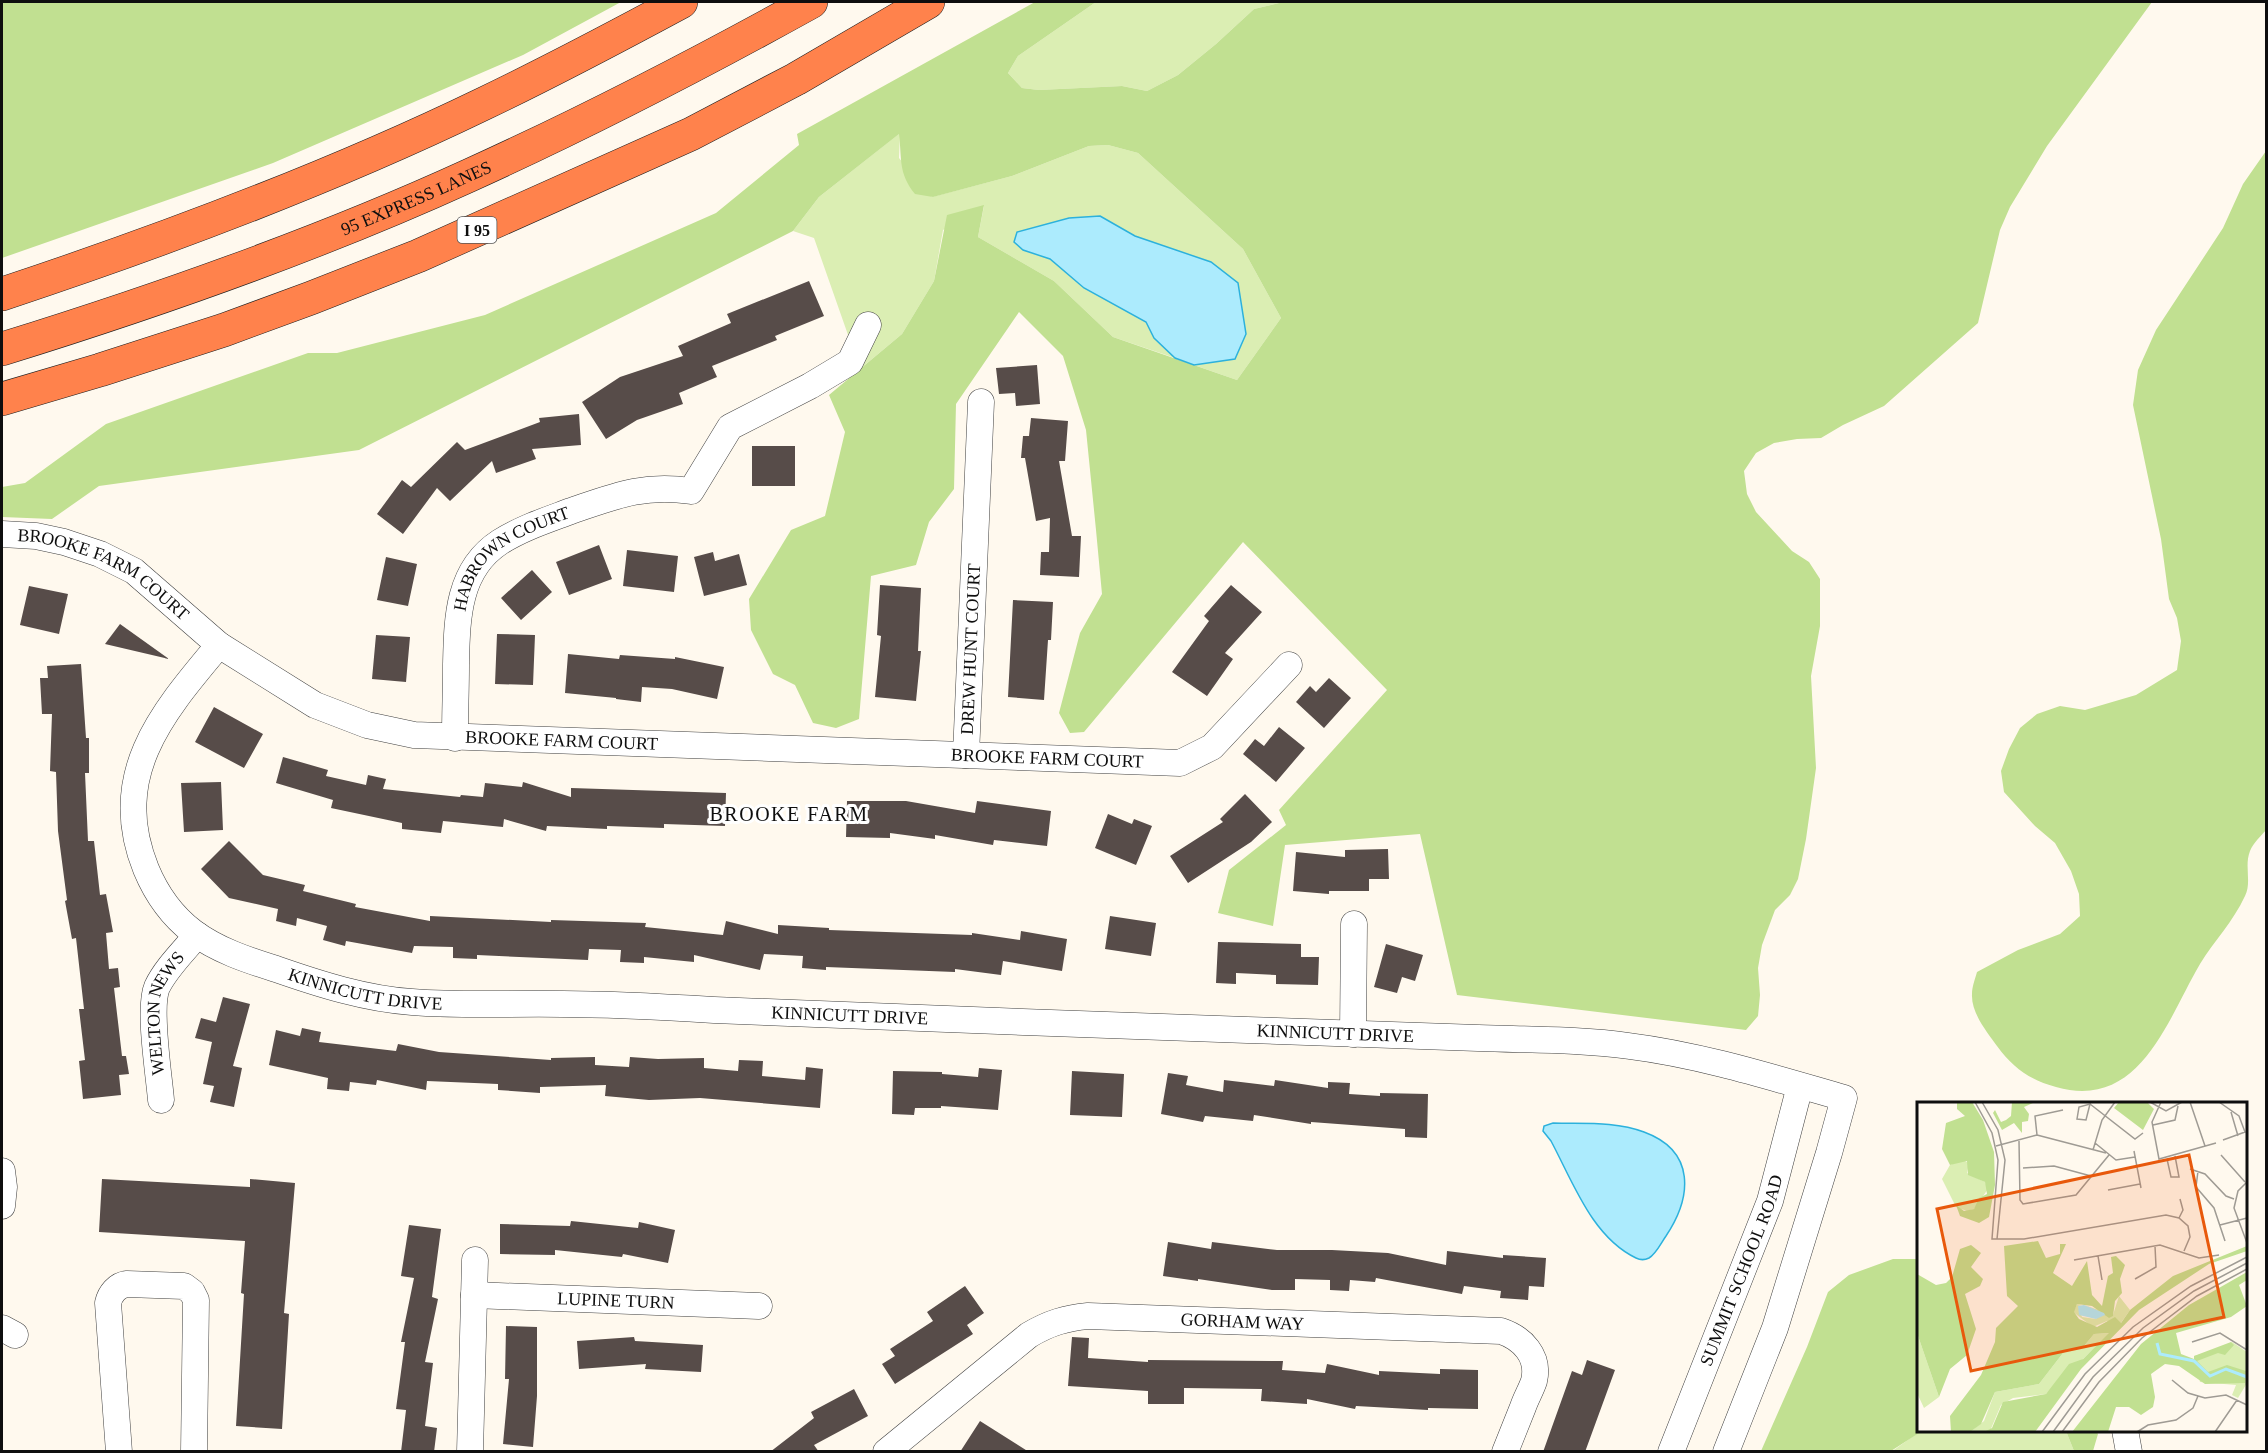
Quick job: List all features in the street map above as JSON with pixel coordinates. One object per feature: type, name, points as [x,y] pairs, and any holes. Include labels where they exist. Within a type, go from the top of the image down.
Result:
[{"type":"highway","points":[[2,294],[116,256],[363,159],[493,99],[600,46],[681,2]]},
{"type":"highway","name":"95 EXPRESS LANES","points":[[2,349],[87,323],[205,282],[329,235],[466,177],[620,104],[811,2]]},
{"type":"highway","name":"I 95","points":[[2,399],[224,330],[418,256],[691,134],[796,79],[928,2]]},
{"type":"street","name":"HABROWN COURT","points":[[455,738],[457,616],[462,594],[472,573],[486,555],[499,543],[532,525],[623,493],[649,488],[691,491],[729,427],[850,362],[868,325]]},
{"type":"street","name":"DREW HUNT COURT","points":[[966,755],[981,402]]},
{"type":"street","name":"BROOKE FARM COURT","points":[[2,534],[36,536],[64,542],[100,554],[134,571],[219,645],[315,705],[367,724],[414,735],[1180,764],[1212,747],[1289,665]]},
{"type":"street","name":"KINNICUTT DRIVE","points":[[219,645],[180,692],[145,747],[136,772],[133,799],[133,826],[139,852],[161,899],[181,922],[197,935],[250,961],[309,980],[410,1002],[570,1004],[1353,1034],[1571,1040],[1661,1050],[1844,1098],[1775,1328],[1726,1452]]},
{"type":"street","points":[[1353,1034],[1354,924]]},
{"type":"street","name":"WELTON NEWS","points":[[162,1100],[155,1021],[155,992],[164,976],[197,935]]},
{"type":"street","name":"SUMMIT SCHOOL ROAD","points":[[1671,1452],[1770,1201],[1800,1086]]},
{"type":"street","points":[[2,1171],[4,1187],[2,1206]]},
{"type":"street","points":[[470,1452],[475,1260]]},
{"type":"street","points":[[119,1452],[108,1304],[114,1291],[123,1284],[127,1284],[184,1286],[192,1292],[196,1300],[194,1452]]},
{"type":"street","name":"LUPINE TURN","points":[[474,1295],[759,1306]]},
{"type":"street","name":"GORHAM WAY","points":[[886,1452],[1029,1335],[1047,1324],[1067,1318],[1088,1316],[1501,1331],[1513,1335],[1524,1344],[1533,1358],[1535,1368],[1530,1392],[1505,1452]]},
{"type":"street","points":[[2125,1432],[2129,1452]]},
{"type":"green space","points":[[2,2],[621,2],[523,55],[273,163],[2,258]]},
{"type":"green space","points":[[1035,2],[1096,2],[1018,56],[1008,73],[1022,88],[1039,90],[1122,86],[1147,91],[1178,75],[1254,9],[1283,2],[2152,2],[2047,146],[2010,207],[2000,230],[1978,323],[1884,406],[1821,438],[1774,443],[1756,453],[1744,471],[1747,494],[1756,512],[1792,551],[1809,562],[1820,579],[1820,626],[1811,676],[1816,768],[1806,839],[1798,879],[1790,895],[1775,910],[1762,945],[1758,968],[1760,995],[1758,1016],[1746,1030],[1457,995],[1420,834],[1285,845],[1273,926],[1218,913],[1229,870],[1286,825],[1279,810],[1387,690],[1243,542],[1084,732],[1070,733],[1059,713],[1080,633],[1102,594],[1086,430],[1063,356],[1019,312],[956,404],[954,489],[929,522],[916,565],[871,576],[859,719],[836,728],[813,723],[795,685],[773,674],[751,630],[749,599],[791,530],[825,516],[845,432],[829,395],[902,334],[934,281],[947,215],[984,205],[978,237],[1054,281],[1113,337],[1237,380],[1281,318],[1243,249],[1138,153],[1108,145],[1089,146],[1012,176],[933,197],[915,194],[906,179],[902,166],[899,134],[819,197],[793,231],[359,450],[99,486],[52,519],[2,517],[2,487],[25,483],[106,424],[308,353],[337,353],[485,315],[716,213],[799,145],[797,134]]},
{"type":"green space","points":[[1096,2],[1283,2],[1254,9],[1178,75],[1147,91],[1122,86],[1039,90],[1022,88],[1008,73],[1018,56]]},
{"type":"green space","points":[[900,133],[899,158],[932,197],[1012,176],[1089,146],[1108,145],[1138,153],[1243,249],[1281,318],[1237,380],[1194,365],[1235,359],[1211,262],[1135,236],[1100,216],[1022,250],[1050,259],[1084,288],[1146,322],[1154,338],[1175,358],[1113,337],[1054,281],[978,237],[984,206],[943,230],[934,281],[902,334],[860,369],[814,238],[793,231],[819,197]]},
{"type":"green space","points":[[2266,151],[2266,830],[2250,851],[2247,891],[2240,905],[2200,964],[2162,1034],[2147,1056],[2130,1073],[2109,1086],[2085,1091],[2056,1087],[2030,1077],[2009,1061],[1980,1022],[1972,1001],[1972,989],[1977,972],[2018,950],[2060,934],[2080,916],[2079,894],[2071,871],[2055,843],[2035,826],[2004,792],[2001,771],[2020,728],[2037,714],[2060,706],[2085,710],[2136,695],[2177,670],[2181,641],[2177,618],[2169,599],[2161,539],[2133,405],[2138,370],[2156,330],[2223,228],[2243,184]]},
{"type":"green space","points":[[1893,1259],[1917,1259],[1917,1432],[1920,1432],[1891,1451],[1761,1451],[1807,1347],[1828,1292],[1849,1275]]},
{"type":"green space","points":[[1919,1432],[2066,1432],[2074,1451],[1891,1452]]},
{"type":"green space","points":[[2066,1432],[2097,1432],[2093,1451],[2074,1451]]},
{"type":"water","points":[[1100,216],[1135,236],[1211,262],[1238,283],[1246,334],[1235,359],[1194,365],[1175,358],[1154,338],[1146,322],[1084,288],[1050,259],[1023,250],[1014,242],[1017,232],[1069,218]]},
{"type":"water","points":[[1553,1123],[1599,1124],[1633,1128],[1661,1140],[1673,1151],[1681,1163],[1684,1176],[1681,1206],[1675,1221],[1652,1256],[1644,1259],[1636,1258],[1607,1237],[1596,1223],[1585,1207],[1551,1141],[1543,1131],[1544,1126]]},
{"type":"building","points":[[809,281],[824,316],[775,336],[777,340],[712,366],[717,377],[679,393],[683,404],[637,420],[606,439],[582,402],[620,377],[683,356],[678,346],[731,323],[727,314]]},
{"type":"building","points":[[1037,365],[1040,404],[1016,406],[1015,393],[999,394],[996,368]]},
{"type":"building","points":[[579,414],[581,445],[532,449],[536,459],[496,473],[492,461],[450,501],[437,488],[403,534],[377,514],[402,480],[411,487],[457,442],[465,450],[540,422],[539,418]]},
{"type":"building","points":[[1031,418],[1068,421],[1065,461],[1059,461],[1072,536],[1081,536],[1079,577],[1040,575],[1041,552],[1049,552],[1050,518],[1036,521],[1025,458],[1021,458],[1023,436],[1029,436]]},
{"type":"building","points":[[752,446],[795,446],[795,486],[752,486]]},
{"type":"building","points":[[599,545],[612,579],[569,595],[556,562]]},
{"type":"building","points":[[627,550],[678,556],[674,592],[623,586]]},
{"type":"building","points":[[713,552],[715,561],[739,554],[747,585],[704,596],[694,557]]},
{"type":"building","points":[[386,557],[417,564],[408,606],[377,600]]},
{"type":"building","points":[[532,570],[552,592],[521,620],[501,598]]},
{"type":"building","points":[[880,585],[921,588],[918,651],[921,651],[916,701],[875,697],[881,636],[877,635]]},
{"type":"building","points":[[1231,585],[1262,612],[1225,653],[1233,659],[1207,696],[1172,672],[1209,621],[1204,616]]},
{"type":"building","points":[[29,586],[68,594],[59,634],[20,625]]},
{"type":"building","points":[[1013,600],[1053,602],[1044,700],[1008,697]]},
{"type":"building","points":[[120,624],[169,659],[105,644]]},
{"type":"building","points":[[497,634],[535,635],[533,685],[495,684]]},
{"type":"building","points":[[376,635],[410,637],[406,682],[372,679]]},
{"type":"building","points":[[568,654],[619,659],[620,655],[675,659],[675,657],[724,667],[717,699],[672,689],[642,687],[641,702],[565,693]]},
{"type":"building","points":[[81,664],[86,738],[89,738],[89,773],[85,773],[88,841],[94,841],[100,895],[106,894],[113,932],[106,933],[109,969],[118,968],[120,987],[114,988],[122,1056],[126,1056],[129,1074],[119,1075],[121,1095],[83,1099],[79,1061],[85,1060],[79,1009],[84,1009],[76,938],[72,939],[65,901],[67,900],[58,831],[56,772],[50,771],[52,714],[42,714],[40,678],[48,678],[47,666]]},
{"type":"building","points":[[1329,678],[1351,698],[1324,728],[1296,702],[1310,686],[1316,692]]},
{"type":"building","points":[[214,707],[263,734],[244,768],[195,742]]},
{"type":"building","points":[[1279,727],[1305,748],[1276,782],[1243,754],[1255,739],[1264,746]]},
{"type":"building","points":[[283,757],[328,770],[326,776],[366,785],[368,775],[386,779],[383,789],[460,797],[461,795],[483,797],[485,783],[522,787],[523,782],[571,797],[571,788],[726,793],[725,826],[664,824],[664,828],[607,826],[607,829],[547,826],[546,831],[504,819],[503,827],[443,821],[441,833],[402,829],[402,823],[331,808],[333,800],[276,783]]},
{"type":"building","points":[[221,782],[223,830],[184,832],[181,783]]},
{"type":"building","points":[[1245,794],[1272,822],[1251,842],[1188,883],[1170,856],[1223,822],[1220,819]]},
{"type":"building","points":[[847,801],[906,801],[975,813],[977,801],[1051,811],[1047,846],[994,840],[993,845],[935,835],[935,839],[890,833],[890,838],[846,837]]},
{"type":"building","points":[[1108,814],[1132,824],[1134,819],[1152,826],[1136,865],[1095,848]]},
{"type":"building","points":[[229,841],[263,875],[305,885],[303,891],[356,904],[355,907],[430,921],[430,916],[551,922],[551,920],[646,923],[645,927],[723,935],[726,921],[778,934],[778,925],[829,928],[829,930],[972,935],[972,933],[1020,940],[1021,931],[1067,939],[1062,971],[1003,961],[1001,975],[955,969],[955,972],[802,968],[803,956],[764,954],[760,970],[694,955],[694,962],[644,957],[644,963],[620,962],[621,950],[589,949],[588,960],[477,955],[477,959],[453,958],[453,947],[414,946],[412,953],[346,941],[345,946],[323,940],[327,926],[297,918],[296,926],[276,921],[278,909],[229,898],[201,869]]},
{"type":"building","points":[[1388,849],[1389,879],[1369,879],[1369,891],[1329,891],[1329,894],[1293,891],[1296,852],[1345,857],[1345,850]]},
{"type":"building","points":[[1110,916],[1156,923],[1151,956],[1105,949]]},
{"type":"building","points":[[1218,942],[1301,944],[1301,957],[1319,957],[1318,985],[1276,984],[1276,975],[1236,973],[1236,984],[1216,983]]},
{"type":"building","points":[[1386,944],[1423,955],[1415,981],[1402,977],[1397,993],[1374,987]]},
{"type":"building","points":[[223,997],[250,1004],[233,1066],[242,1068],[234,1107],[210,1102],[214,1086],[203,1084],[212,1042],[195,1038],[201,1018],[216,1022]]},
{"type":"building","points":[[302,1028],[321,1032],[319,1042],[396,1051],[398,1044],[439,1052],[551,1060],[551,1058],[595,1057],[595,1065],[629,1067],[630,1057],[704,1058],[704,1068],[738,1071],[739,1060],[763,1061],[762,1076],[805,1080],[806,1067],[823,1069],[820,1108],[700,1098],[649,1100],[605,1096],[606,1085],[540,1087],[540,1093],[498,1090],[498,1084],[427,1081],[426,1090],[377,1080],[376,1085],[350,1082],[349,1091],[327,1089],[328,1078],[269,1065],[276,1030],[300,1036]]},
{"type":"building","points":[[979,1068],[1002,1070],[998,1110],[941,1106],[941,1108],[915,1108],[914,1115],[892,1114],[893,1071],[942,1072],[942,1074],[978,1077]]},
{"type":"building","points":[[1072,1071],[1124,1074],[1122,1117],[1070,1115]]},
{"type":"building","points":[[1168,1073],[1188,1076],[1186,1085],[1223,1092],[1224,1080],[1274,1086],[1275,1080],[1328,1088],[1328,1082],[1350,1083],[1349,1094],[1380,1096],[1380,1093],[1428,1094],[1427,1138],[1405,1137],[1405,1129],[1311,1122],[1311,1124],[1254,1115],[1253,1121],[1205,1116],[1203,1122],[1161,1114]]},
{"type":"building","points":[[102,1179],[250,1187],[250,1179],[295,1183],[284,1313],[289,1314],[282,1429],[236,1426],[245,1241],[99,1232]]},
{"type":"building","points":[[571,1221],[638,1228],[639,1222],[675,1230],[668,1263],[623,1254],[622,1257],[555,1250],[555,1255],[500,1254],[500,1224],[570,1226]]},
{"type":"building","points":[[409,1225],[441,1229],[432,1297],[438,1299],[425,1362],[433,1363],[425,1426],[437,1428],[434,1452],[401,1452],[406,1410],[396,1409],[405,1342],[401,1342],[414,1278],[401,1276]]},
{"type":"building","points":[[1168,1242],[1211,1249],[1212,1242],[1277,1250],[1388,1253],[1446,1265],[1447,1251],[1503,1258],[1503,1255],[1546,1258],[1544,1287],[1529,1286],[1528,1300],[1500,1298],[1501,1291],[1464,1286],[1462,1294],[1376,1278],[1375,1282],[1350,1280],[1349,1291],[1330,1290],[1330,1280],[1295,1279],[1295,1290],[1272,1290],[1163,1276]]},
{"type":"building","points":[[965,1286],[984,1313],[967,1325],[973,1334],[895,1384],[882,1364],[895,1356],[890,1349],[933,1321],[927,1312]]},
{"type":"building","points":[[506,1326],[537,1327],[537,1396],[533,1447],[503,1444],[509,1379],[505,1379]]},
{"type":"building","points":[[634,1337],[635,1341],[703,1345],[701,1372],[645,1369],[646,1364],[579,1369],[577,1341]]},
{"type":"building","points":[[1072,1337],[1089,1338],[1088,1358],[1148,1362],[1148,1360],[1283,1361],[1282,1370],[1325,1373],[1327,1364],[1379,1375],[1379,1371],[1440,1374],[1440,1369],[1478,1370],[1478,1409],[1428,1408],[1428,1410],[1356,1406],[1355,1409],[1307,1399],[1307,1404],[1261,1401],[1262,1389],[1184,1388],[1184,1404],[1148,1404],[1148,1391],[1068,1386]]},
{"type":"building","points":[[1587,1360],[1615,1370],[1585,1452],[1543,1452],[1572,1371],[1582,1375]]},
{"type":"building","points":[[854,1389],[868,1416],[814,1445],[819,1452],[770,1452],[814,1418],[811,1412]]},
{"type":"building","points":[[980,1421],[1029,1452],[960,1452]]},
{"type":"district","name":"BROOKE FARM","points":[[789,814]]}]
